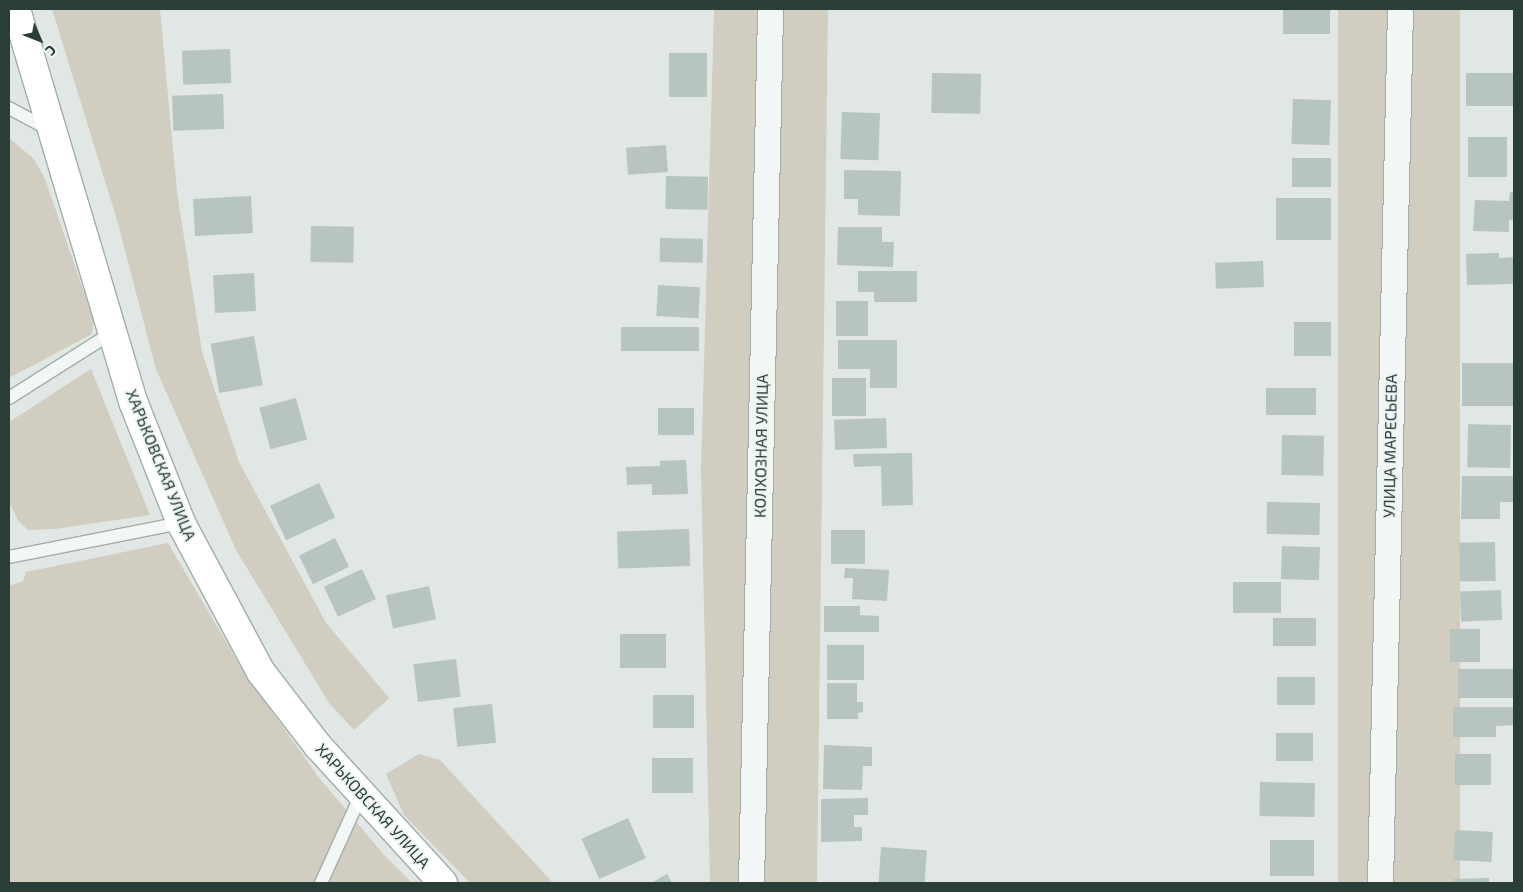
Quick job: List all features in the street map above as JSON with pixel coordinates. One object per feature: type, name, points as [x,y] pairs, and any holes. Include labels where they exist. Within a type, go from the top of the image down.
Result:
[{"type":"main road","name":"ХАРЬКОВСКАЯ УЛИЦА","points":[[16,9],[50,130],[134,404],[181,523],[261,672],[361,795],[443,883]]},
{"type":"street","name":"КОЛХОЗНАЯ УЛИЦА","points":[[751,883],[770,9]]},
{"type":"street","name":"УЛИЦА МАРЕСЬЕВА","points":[[1380,883],[1400,9]]},
{"type":"lane","points":[[9,108],[50,130]]},
{"type":"lane","points":[[9,398],[113,332]]},
{"type":"lane","points":[[9,557],[181,523]]},
{"type":"lane","points":[[321,883],[361,795]]},
{"type":"shaded area","points":[[52,9],[160,9],[177,192],[202,352],[239,462],[326,623],[389,698],[354,730],[329,703],[236,550],[156,369],[117,220]]},
{"type":"shaded area","points":[[714,9],[828,9],[817,883],[710,883],[701,469]]},
{"type":"shaded area","points":[[1338,9],[1460,9],[1460,883],[1338,883]]},
{"type":"shaded area","points":[[9,138],[34,159],[45,179],[94,321],[92,334],[9,378]]},
{"type":"shaded area","points":[[91,369],[150,515],[55,529],[28,530],[18,520],[9,502],[9,422]]},
{"type":"shaded area","points":[[168,543],[245,674],[320,779],[385,856],[412,883],[9,883],[9,586],[23,581],[26,572]]},
{"type":"shaded area","points":[[419,754],[440,760],[553,883],[470,883],[404,815],[386,774]]},
{"type":"building","points":[[1283,9],[1330,9],[1330,34],[1283,34]]},
{"type":"building","points":[[230,49],[231,83],[183,85],[182,51]]},
{"type":"building","points":[[669,53],[707,53],[707,97],[669,97]]},
{"type":"building","points":[[932,73],[981,74],[980,114],[931,113]]},
{"type":"building","points":[[1466,73],[1514,73],[1514,106],[1466,106]]},
{"type":"building","points":[[223,94],[224,129],[173,131],[172,96]]},
{"type":"building","points":[[1293,99],[1331,100],[1329,145],[1291,144]]},
{"type":"building","points":[[842,112],[880,113],[878,160],[840,159]]},
{"type":"building","points":[[1468,137],[1507,137],[1507,177],[1468,177]]},
{"type":"building","points":[[666,145],[668,172],[628,175],[626,148]]},
{"type":"building","points":[[1292,158],[1331,158],[1331,187],[1292,187]]},
{"type":"building","points":[[844,170],[901,171],[900,216],[858,215],[858,199],[844,199]]},
{"type":"building","points":[[666,176],[708,177],[707,210],[665,209]]},
{"type":"building","points":[[1510,192],[1514,192],[1514,220],[1509,220],[1509,232],[1473,231],[1475,200],[1509,201]]},
{"type":"building","points":[[251,196],[253,233],[195,236],[193,199]]},
{"type":"building","points":[[1276,198],[1331,198],[1331,240],[1276,240]]},
{"type":"building","points":[[311,226],[354,227],[353,263],[310,262]]},
{"type":"building","points":[[838,227],[882,227],[882,242],[894,242],[893,267],[837,265]]},
{"type":"building","points":[[660,238],[703,239],[703,263],[660,262]]},
{"type":"building","points":[[1499,253],[1499,258],[1514,257],[1514,284],[1467,285],[1466,254]]},
{"type":"building","points":[[1263,261],[1264,287],[1216,289],[1215,263]]},
{"type":"building","points":[[858,271],[917,271],[917,302],[874,302],[874,292],[858,292]]},
{"type":"building","points":[[254,273],[256,311],[215,313],[213,275]]},
{"type":"building","points":[[658,285],[700,287],[698,318],[656,316]]},
{"type":"building","points":[[836,301],[868,301],[868,336],[836,336]]},
{"type":"building","points":[[1294,322],[1331,322],[1331,356],[1294,356]]},
{"type":"building","points":[[621,327],[699,327],[699,351],[621,351]]},
{"type":"building","points":[[254,336],[263,385],[219,393],[211,344]]},
{"type":"building","points":[[838,340],[897,340],[897,388],[870,388],[870,369],[838,369]]},
{"type":"building","points":[[1462,363],[1514,363],[1514,406],[1462,406]]},
{"type":"building","points":[[832,378],[866,378],[866,416],[832,416]]},
{"type":"building","points":[[1266,388],[1316,388],[1316,415],[1266,415]]},
{"type":"building","points":[[296,398],[307,440],[270,449],[259,408]]},
{"type":"building","points":[[658,408],[694,408],[694,435],[658,435]]},
{"type":"building","points":[[886,418],[887,448],[835,450],[834,420]]},
{"type":"building","points":[[1468,424],[1511,425],[1510,468],[1467,467]]},
{"type":"building","points":[[1282,435],[1324,436],[1323,476],[1281,475]]},
{"type":"building","points":[[912,453],[913,505],[882,506],[881,466],[854,467],[853,454]]},
{"type":"building","points":[[686,460],[688,494],[652,495],[652,484],[627,485],[626,467],[660,466],[660,461]]},
{"type":"building","points":[[1462,476],[1514,476],[1514,502],[1500,502],[1500,519],[1461,519]]},
{"type":"building","points":[[319,483],[335,517],[286,540],[270,506]]},
{"type":"building","points":[[1267,502],[1320,503],[1319,535],[1266,534]]},
{"type":"building","points":[[689,529],[690,566],[618,568],[617,532]]},
{"type":"building","points":[[831,530],[865,530],[865,564],[831,564]]},
{"type":"building","points":[[335,538],[349,567],[313,584],[299,556]]},
{"type":"building","points":[[1495,542],[1496,581],[1460,582],[1459,543]]},
{"type":"building","points":[[1282,546],[1320,547],[1319,580],[1281,579]]},
{"type":"building","points":[[845,568],[889,570],[887,601],[852,599],[853,578],[844,578]]},
{"type":"building","points":[[362,569],[376,599],[338,617],[324,587]]},
{"type":"building","points":[[1233,582],[1281,582],[1281,613],[1233,613]]},
{"type":"building","points":[[429,586],[436,619],[393,628],[386,595]]},
{"type":"building","points":[[1501,590],[1502,620],[1461,621],[1460,591]]},
{"type":"building","points":[[824,606],[860,606],[860,615],[879,616],[879,632],[824,632]]},
{"type":"building","points":[[1273,618],[1316,618],[1316,646],[1273,646]]},
{"type":"building","points":[[1450,629],[1480,629],[1480,662],[1450,662]]},
{"type":"building","points":[[620,634],[666,634],[666,668],[620,668]]},
{"type":"building","points":[[827,645],[864,645],[864,680],[827,680]]},
{"type":"building","points":[[456,659],[461,697],[418,702],[413,664]]},
{"type":"building","points":[[1458,669],[1514,669],[1514,698],[1458,698]]},
{"type":"building","points":[[1277,677],[1315,677],[1315,705],[1277,705]]},
{"type":"building","points":[[827,683],[857,683],[857,702],[863,702],[863,712],[858,713],[858,719],[827,719]]},
{"type":"building","points":[[653,695],[694,695],[694,728],[653,728]]},
{"type":"building","points":[[492,704],[496,743],[457,747],[453,708]]},
{"type":"building","points":[[1453,707],[1514,707],[1514,725],[1496,726],[1496,737],[1453,737]]},
{"type":"building","points":[[1276,733],[1313,733],[1313,761],[1276,761]]},
{"type":"building","points":[[824,745],[872,747],[872,766],[863,766],[862,790],[823,789]]},
{"type":"building","points":[[1455,754],[1491,754],[1491,785],[1455,785]]},
{"type":"building","points":[[652,758],[693,758],[693,793],[652,793]]},
{"type":"building","points":[[1260,782],[1315,783],[1314,817],[1259,816]]},
{"type":"building","points":[[868,798],[868,815],[854,815],[854,827],[862,827],[862,841],[821,842],[821,799]]},
{"type":"building","points":[[628,818],[646,858],[599,879],[581,839]]},
{"type":"building","points":[[1455,830],[1493,832],[1491,862],[1453,860]]},
{"type":"building","points":[[1270,840],[1314,840],[1314,876],[1270,876]]},
{"type":"building","points":[[881,847],[927,850],[925,883],[878,883]]},
{"type":"building","points":[[667,874],[672,883],[651,883]]},
{"type":"building","points":[[1489,878],[1489,883],[1453,883],[1453,879]]}]
